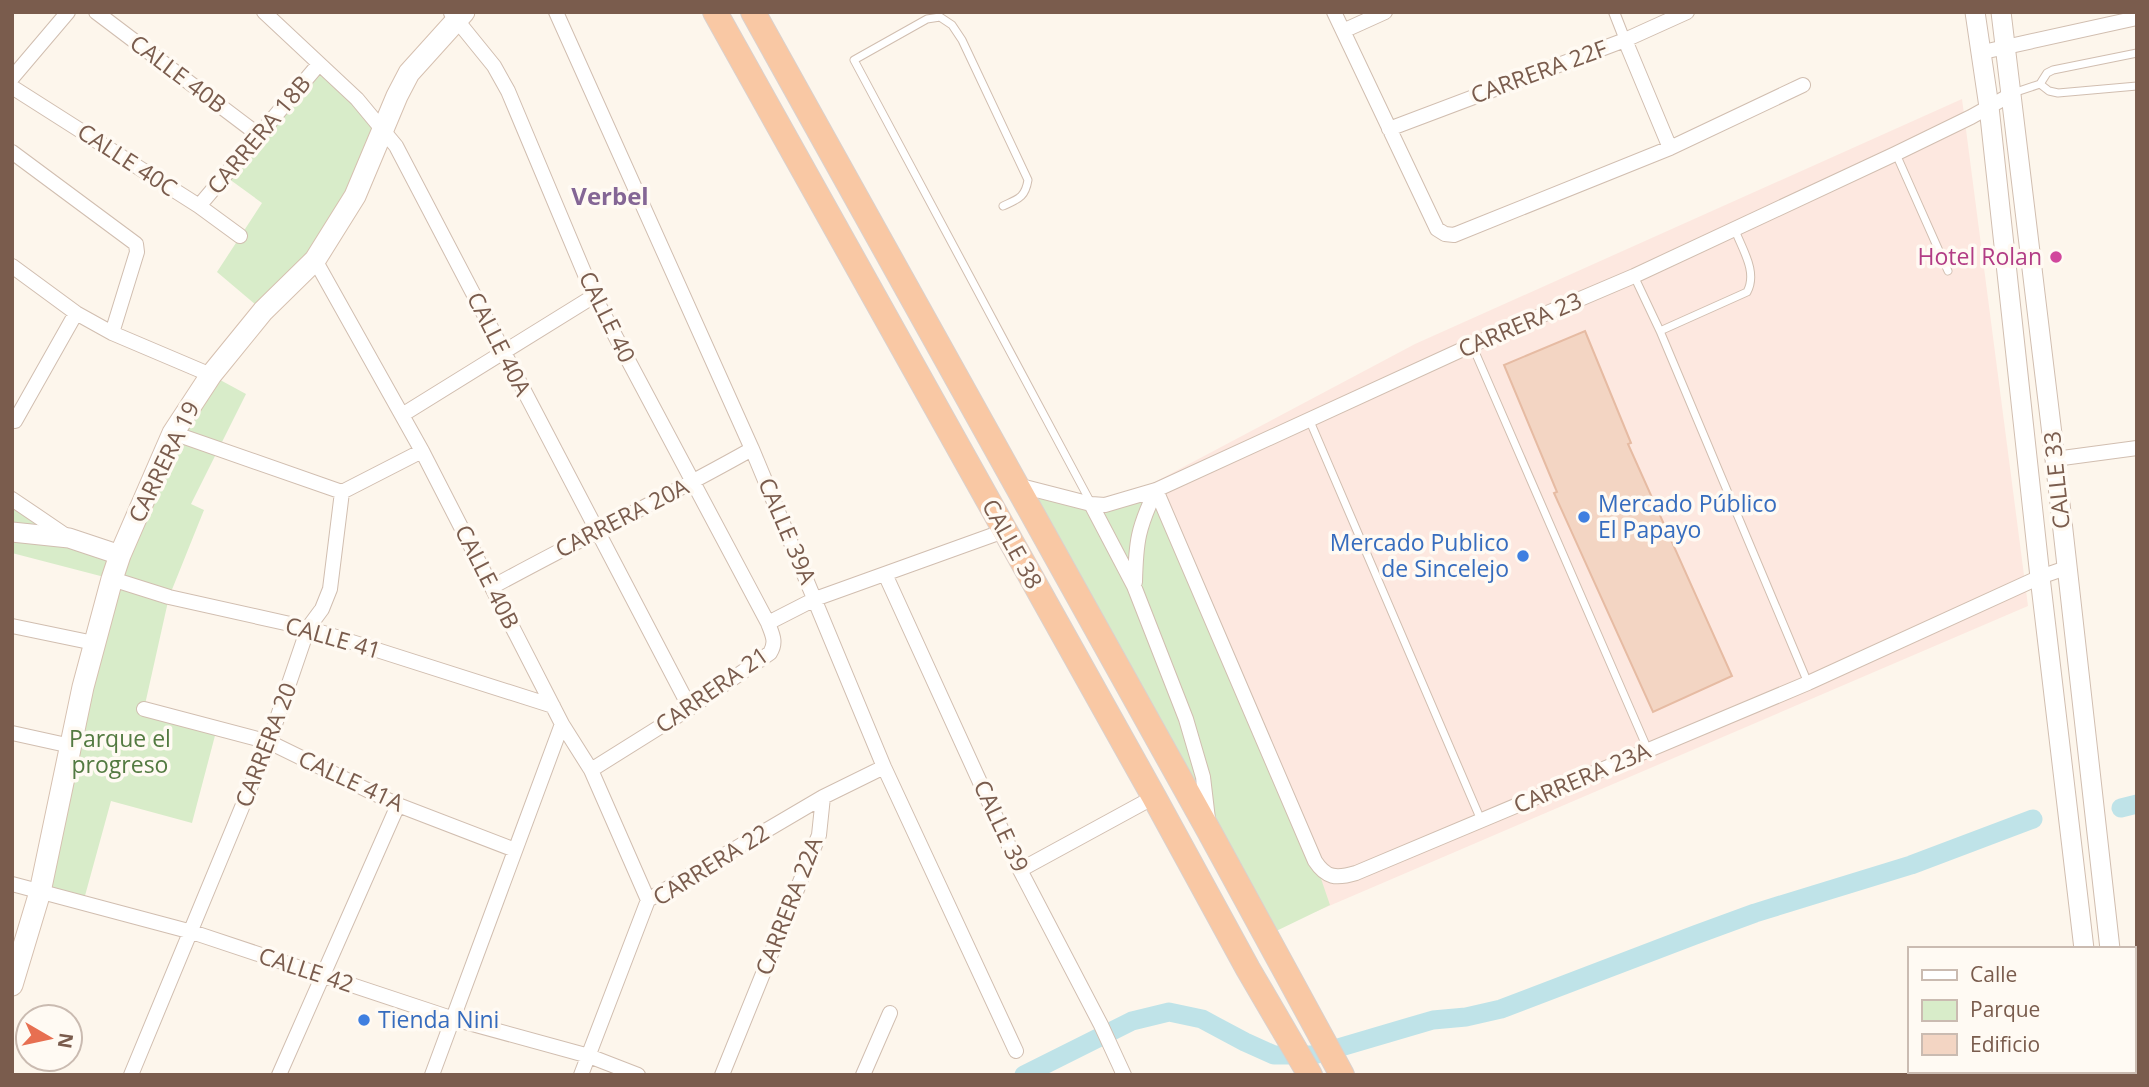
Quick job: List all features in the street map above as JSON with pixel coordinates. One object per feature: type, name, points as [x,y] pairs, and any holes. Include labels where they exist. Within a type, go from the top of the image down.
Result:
[{"type":"highway","name":"CALLE 38","points":[[715,12],[1248,969],[1310,1075]]},
{"type":"highway","name":"CALLE 38","points":[[753,12],[1339,1069]]},
{"type":"main road","name":"CARRERA 19","points":[[12,985],[40,892],[94,643],[112,579],[173,433],[211,375],[263,310],[315,260],[355,196],[409,73],[457,15]]},
{"type":"street","points":[[12,78],[68,12]]},
{"type":"street","name":"CALLE 40B","points":[[96,12],[260,136]]},
{"type":"street","name":"CALLE 40A","points":[[264,12],[357,99],[383,129],[407,165],[502,352],[690,708]]},
{"type":"street","name":"CALLE 39A","points":[[556,12],[752,449],[884,767],[1016,1051]]},
{"type":"street","points":[[1334,12],[1437,229],[1445,234],[1454,235],[1670,148],[1803,85]]},
{"type":"street","points":[[1343,31],[1385,12]]},
{"type":"street","points":[[1614,12],[1670,148]]},
{"type":"street","name":"CARRERA 22F","points":[[1389,128],[1625,40],[1687,12]]},
{"type":"street","name":"CALLE 33","points":[[1975,12],[1983,52],[2084,947]]},
{"type":"street","name":"CALLE 33","points":[[2001,12],[2110,947]]},
{"type":"street","name":"CALLE 40","points":[[457,15],[494,66],[508,91],[594,296],[768,623]]},
{"type":"street","points":[[1983,52],[2137,18]]},
{"type":"street","name":"CARRERA 18B","points":[[199,206],[319,64]]},
{"type":"street","name":"CALLE 40C","points":[[12,87],[199,206],[240,236]]},
{"type":"street","name":"CARRERA 23","points":[[1017,485],[1091,504],[1105,505],[1156,490],[1472,345],[1634,276],[1895,153],[2012,94]]},
{"type":"street","points":[[12,152],[136,244],[138,252],[113,333]]},
{"type":"street","name":"CALLE 40B","points":[[315,260],[422,451],[562,724],[591,770],[648,900]]},
{"type":"street","points":[[12,266],[76,313],[113,333],[211,375]]},
{"type":"street","points":[[402,415],[594,296]]},
{"type":"street","points":[[14,420],[76,313]]},
{"type":"street","points":[[173,433],[342,492],[422,451]]},
{"type":"street","points":[[2055,459],[2137,448]]},
{"type":"street","name":"CARRERA 20A","points":[[492,587],[752,449]]},
{"type":"street","points":[[1134,586],[1135,543],[1140,523],[1156,490]]},
{"type":"street","name":"CARRERA 23A","points":[[1156,490],[1315,860],[1322,872],[1343,877],[1808,683],[2040,577],[2066,568]]},
{"type":"street","name":"CARRERA 20","points":[[131,1075],[269,742],[308,628],[322,609],[330,589],[342,492]]},
{"type":"street","points":[[12,499],[69,538]]},
{"type":"street","points":[[1091,504],[1134,586],[1186,719],[1203,777],[1209,831]]},
{"type":"street","name":"CARRERA 21","points":[[591,770],[690,708],[770,653],[774,638],[768,623],[815,599],[1004,531]]},
{"type":"street","points":[[12,532],[69,538],[120,555]]},
{"type":"street","name":"CALLE 39","points":[[885,574],[1020,870],[1101,1025],[1124,1075]]},
{"type":"street","name":"CALLE 41","points":[[112,579],[169,597],[308,628],[553,706]]},
{"type":"street","points":[[12,626],[94,643]]},
{"type":"street","name":"CALLE 41A","points":[[144,709],[269,742],[398,805],[514,850]]},
{"type":"street","points":[[432,1075],[562,724]]},
{"type":"street","points":[[12,733],[71,746]]},
{"type":"street","points":[[824,797],[884,767]]},
{"type":"street","name":"CARRERA 22","points":[[581,1075],[648,900],[824,797]]},
{"type":"street","name":"CARRERA 22A","points":[[722,1075],[819,835],[824,797]]},
{"type":"street","points":[[1020,870],[1154,797]]},
{"type":"street","points":[[279,1075],[398,805]]},
{"type":"street","name":"CALLE 42","points":[[12,884],[192,932],[454,1019],[589,1056],[638,1075]]},
{"type":"street","points":[[863,1075],[890,1013]]},
{"type":"lane","points":[[1003,206],[1026,191],[1028,180],[952,25],[940,17],[927,19],[854,61],[1091,504]]},
{"type":"lane","points":[[2012,94],[2040,84],[2046,73],[2053,70],[2137,53]]},
{"type":"lane","points":[[2040,84],[2049,91],[2058,93],[2137,86]]},
{"type":"lane","points":[[1895,153],[1948,271]]},
{"type":"lane","points":[[1660,331],[1748,292],[1753,282],[1751,270],[1734,229]]},
{"type":"lane","points":[[1634,276],[1660,331],[1808,683]]},
{"type":"lane","points":[[1472,345],[1648,751]]},
{"type":"lane","points":[[1309,419],[1481,821]]},
{"type":"shaded area","name":"Mercado Público El Papayo","points":[[1962,99],[2028,606],[1315,912],[1140,490],[1415,344]]},
{"type":"green space","points":[[319,64],[383,129],[355,196],[263,311],[217,272],[262,203],[225,176]]},
{"type":"green space","name":"Parque el progreso","points":[[211,375],[246,394],[191,504],[204,510],[169,597],[144,709],[217,728],[192,823],[111,801],[83,903],[40,892],[112,579],[12,553],[12,499],[69,538],[120,554]]},
{"type":"green space","points":[[1017,485],[1091,504],[1156,490],[1315,861],[1330,905],[1266,936]]},
{"type":"building","points":[[1585,331],[1631,443],[1628,444],[1732,676],[1653,712],[1554,493],[1557,492],[1504,365]]},
{"type":"waterway","points":[[2121,808],[2137,804]]},
{"type":"waterway","points":[[1024,1075],[1132,1021],[1169,1012],[1202,1019],[1274,1055],[1314,1055],[1433,1020],[1466,1017],[1501,1009],[1755,913],[1911,865],[2033,819]]},
{"type":"place","name":"Hotel Rolan","points":[[2056,257]]},
{"type":"place","name":"Mercado Público El Papayo","points":[[1584,517]]},
{"type":"place","name":"Mercado Publico de Sincelejo","points":[[1523,556]]},
{"type":"place","name":"Tienda Nini","points":[[364,1020]]},
{"type":"district","name":"Verbel","points":[[610,197]]}]
